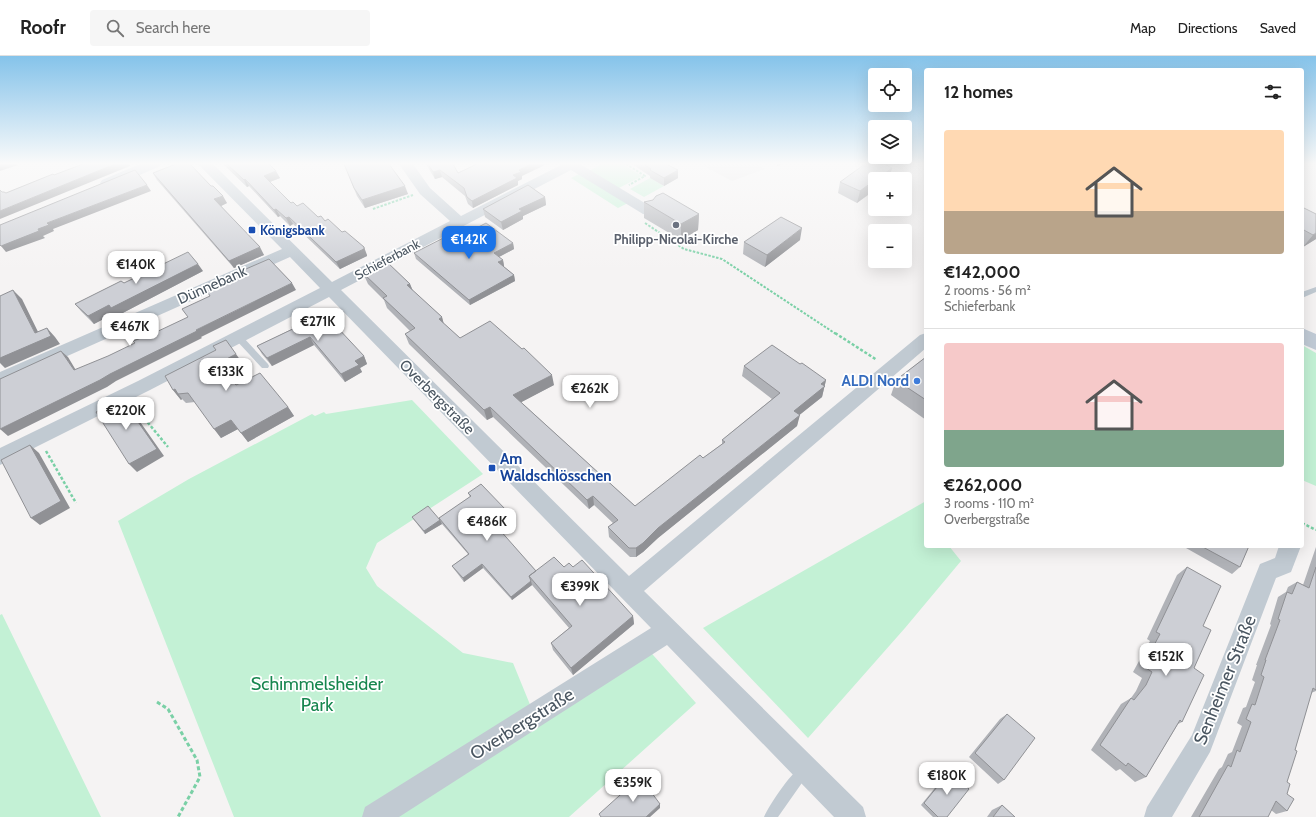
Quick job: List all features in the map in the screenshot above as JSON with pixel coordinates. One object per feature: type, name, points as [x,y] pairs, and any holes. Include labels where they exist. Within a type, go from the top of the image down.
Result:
[{"type":"street","name":"Overbergstraße","points":[[241,200],[853,817]]},
{"type":"street","points":[[435,200],[460,222]]},
{"type":"street","name":"Schieferbank","points":[[0,457],[239,338],[503,200]]},
{"type":"street","points":[[629,200],[648,211]]},
{"type":"street","name":"Dünnebank","points":[[0,379],[292,250]]},
{"type":"street","points":[[1304,336],[1316,343]]},
{"type":"street","points":[[628,590],[924,341]]},
{"type":"street","name":"Senheimer Straße","points":[[1157,817],[1201,743],[1268,571],[1283,565],[1289,548]]},
{"type":"street","name":"Overbergstraße","points":[[376,817],[669,630]]},
{"type":"lane","points":[[1304,294],[1316,289]]},
{"type":"lane","points":[[239,338],[265,366]]},
{"type":"lane","points":[[770,817],[790,788],[806,769]]},
{"type":"path","points":[[374,209],[401,200]]},
{"type":"path","points":[[648,211],[636,217],[684,249],[722,259],[890,369]]},
{"type":"path","points":[[126,395],[168,447]]},
{"type":"path","points":[[39,438],[76,503]]},
{"type":"path","points":[[1304,525],[1316,530]]},
{"type":"path","points":[[156,702],[168,709],[197,760],[200,777],[178,817]]},
{"type":"green space","points":[[605,200],[623,200],[628,203],[618,208]]},
{"type":"green space","points":[[1304,346],[1316,353],[1316,486],[1304,481]]},
{"type":"green space","name":"Schimmelsheider Park","points":[[412,400],[483,474],[377,543],[366,568],[377,586],[463,653],[513,663],[531,707],[645,646],[696,703],[569,817],[234,817],[118,521],[189,479],[312,414],[315,416],[324,412],[326,414]]},
{"type":"green space","points":[[924,502],[924,548],[951,548],[961,561],[905,628],[808,738],[703,628]]},
{"type":"green space","points":[[2,614],[101,817],[0,817],[0,615]]},
{"type":"building","points":[[0,200],[28,200],[0,211]]},
{"type":"building","points":[[63,200],[109,200],[47,223],[49,225],[38,229],[39,231],[1,246],[0,225]]},
{"type":"building","points":[[176,200],[214,200],[260,247],[229,261]]},
{"type":"building","points":[[264,200],[288,200],[297,206],[303,203],[318,217],[321,216],[325,221],[328,219],[342,232],[345,231],[364,247],[364,249],[336,262],[289,217],[286,218],[276,209],[274,210]]},
{"type":"building","points":[[501,200],[540,200],[519,209],[522,211],[501,222],[483,209]]},
{"type":"building","points":[[653,200],[674,200],[699,214],[681,224],[644,202]]},
{"type":"building","points":[[1304,208],[1316,214],[1316,233],[1313,235],[1304,230]]},
{"type":"building","points":[[781,217],[802,228],[767,255],[744,242]]},
{"type":"building","points":[[486,223],[513,243],[494,253],[503,260],[498,262],[514,275],[469,300],[414,253],[461,229],[467,233]]},
{"type":"building","points":[[188,252],[198,264],[111,308],[109,305],[88,316],[75,304],[121,281],[124,283]]},
{"type":"building","points":[[269,259],[292,283],[0,429],[0,379],[61,351],[74,370],[108,356],[135,343],[133,341],[188,317],[182,309],[210,296],[207,291],[241,275],[239,272]]},
{"type":"building","points":[[387,262],[410,284],[407,285],[442,317],[439,319],[460,338],[490,321],[522,349],[524,348],[552,375],[513,395],[635,506],[700,455],[703,458],[725,442],[722,440],[780,393],[744,366],[772,345],[800,364],[802,363],[826,380],[821,384],[825,386],[794,411],[800,415],[658,528],[643,543],[636,548],[629,548],[608,527],[618,520],[593,496],[587,500],[490,407],[484,410],[405,334],[415,328],[383,298],[387,296],[363,273]]},
{"type":"building","points":[[13,290],[35,333],[47,328],[51,336],[0,358],[0,296]]},
{"type":"building","points":[[322,311],[364,356],[355,361],[359,365],[341,374],[310,337],[267,358],[257,346],[297,327],[295,324]]},
{"type":"building","points":[[226,340],[236,354],[219,363],[236,385],[260,373],[288,407],[241,433],[231,420],[214,429],[188,393],[178,394],[175,389],[173,390],[165,376],[216,350],[213,346]]},
{"type":"building","points":[[924,359],[924,399],[896,380]]},
{"type":"building","points":[[122,399],[157,449],[129,464],[96,412]]},
{"type":"building","points":[[30,445],[61,501],[31,518],[1,460]]},
{"type":"building","points":[[481,484],[506,510],[491,520],[536,571],[529,576],[531,581],[511,597],[482,564],[463,578],[452,566],[469,554],[439,518],[471,496],[468,493]]},
{"type":"building","points":[[428,506],[440,520],[424,531],[412,517]]},
{"type":"building","points":[[1205,548],[1248,548],[1240,567]]},
{"type":"building","points":[[554,557],[564,567],[569,563],[573,567],[582,560],[633,616],[571,668],[551,643],[572,626],[529,576]]},
{"type":"building","points":[[1187,567],[1221,586],[1203,626],[1211,630],[1194,668],[1204,675],[1182,722],[1180,720],[1146,777],[1128,763],[1126,766],[1100,745],[1131,698],[1134,700],[1146,685],[1152,672],[1143,666],[1160,634],[1156,632]]},
{"type":"building","points":[[1316,567],[1316,690],[1313,688],[1295,750],[1297,751],[1287,782],[1290,784],[1287,794],[1294,799],[1287,811],[1276,801],[1268,817],[1199,817],[1228,765],[1231,767],[1237,750],[1240,752],[1251,722],[1246,719],[1252,704],[1255,705],[1264,677],[1261,675],[1265,660],[1280,620],[1278,619],[1287,592],[1292,594],[1297,582],[1309,588]]},
{"type":"building","points":[[1007,714],[1035,738],[1004,780],[975,753]]},
{"type":"building","points":[[950,771],[969,789],[947,817],[938,817],[924,803]]},
{"type":"building","points":[[640,777],[660,804],[646,817],[601,817],[599,814]]},
{"type":"building","points":[[1002,805],[1015,817],[993,817]]},
{"type":"place","name":"Philipp-Nicolai-Kirche","points":[[676,225]]},
{"type":"place","name":"Königsbank","points":[[252,230]]},
{"type":"place","name":"ALDI Nord","points":[[917,381]]},
{"type":"place","name":"Am Waldschlösschen","points":[[492,468]]}]
